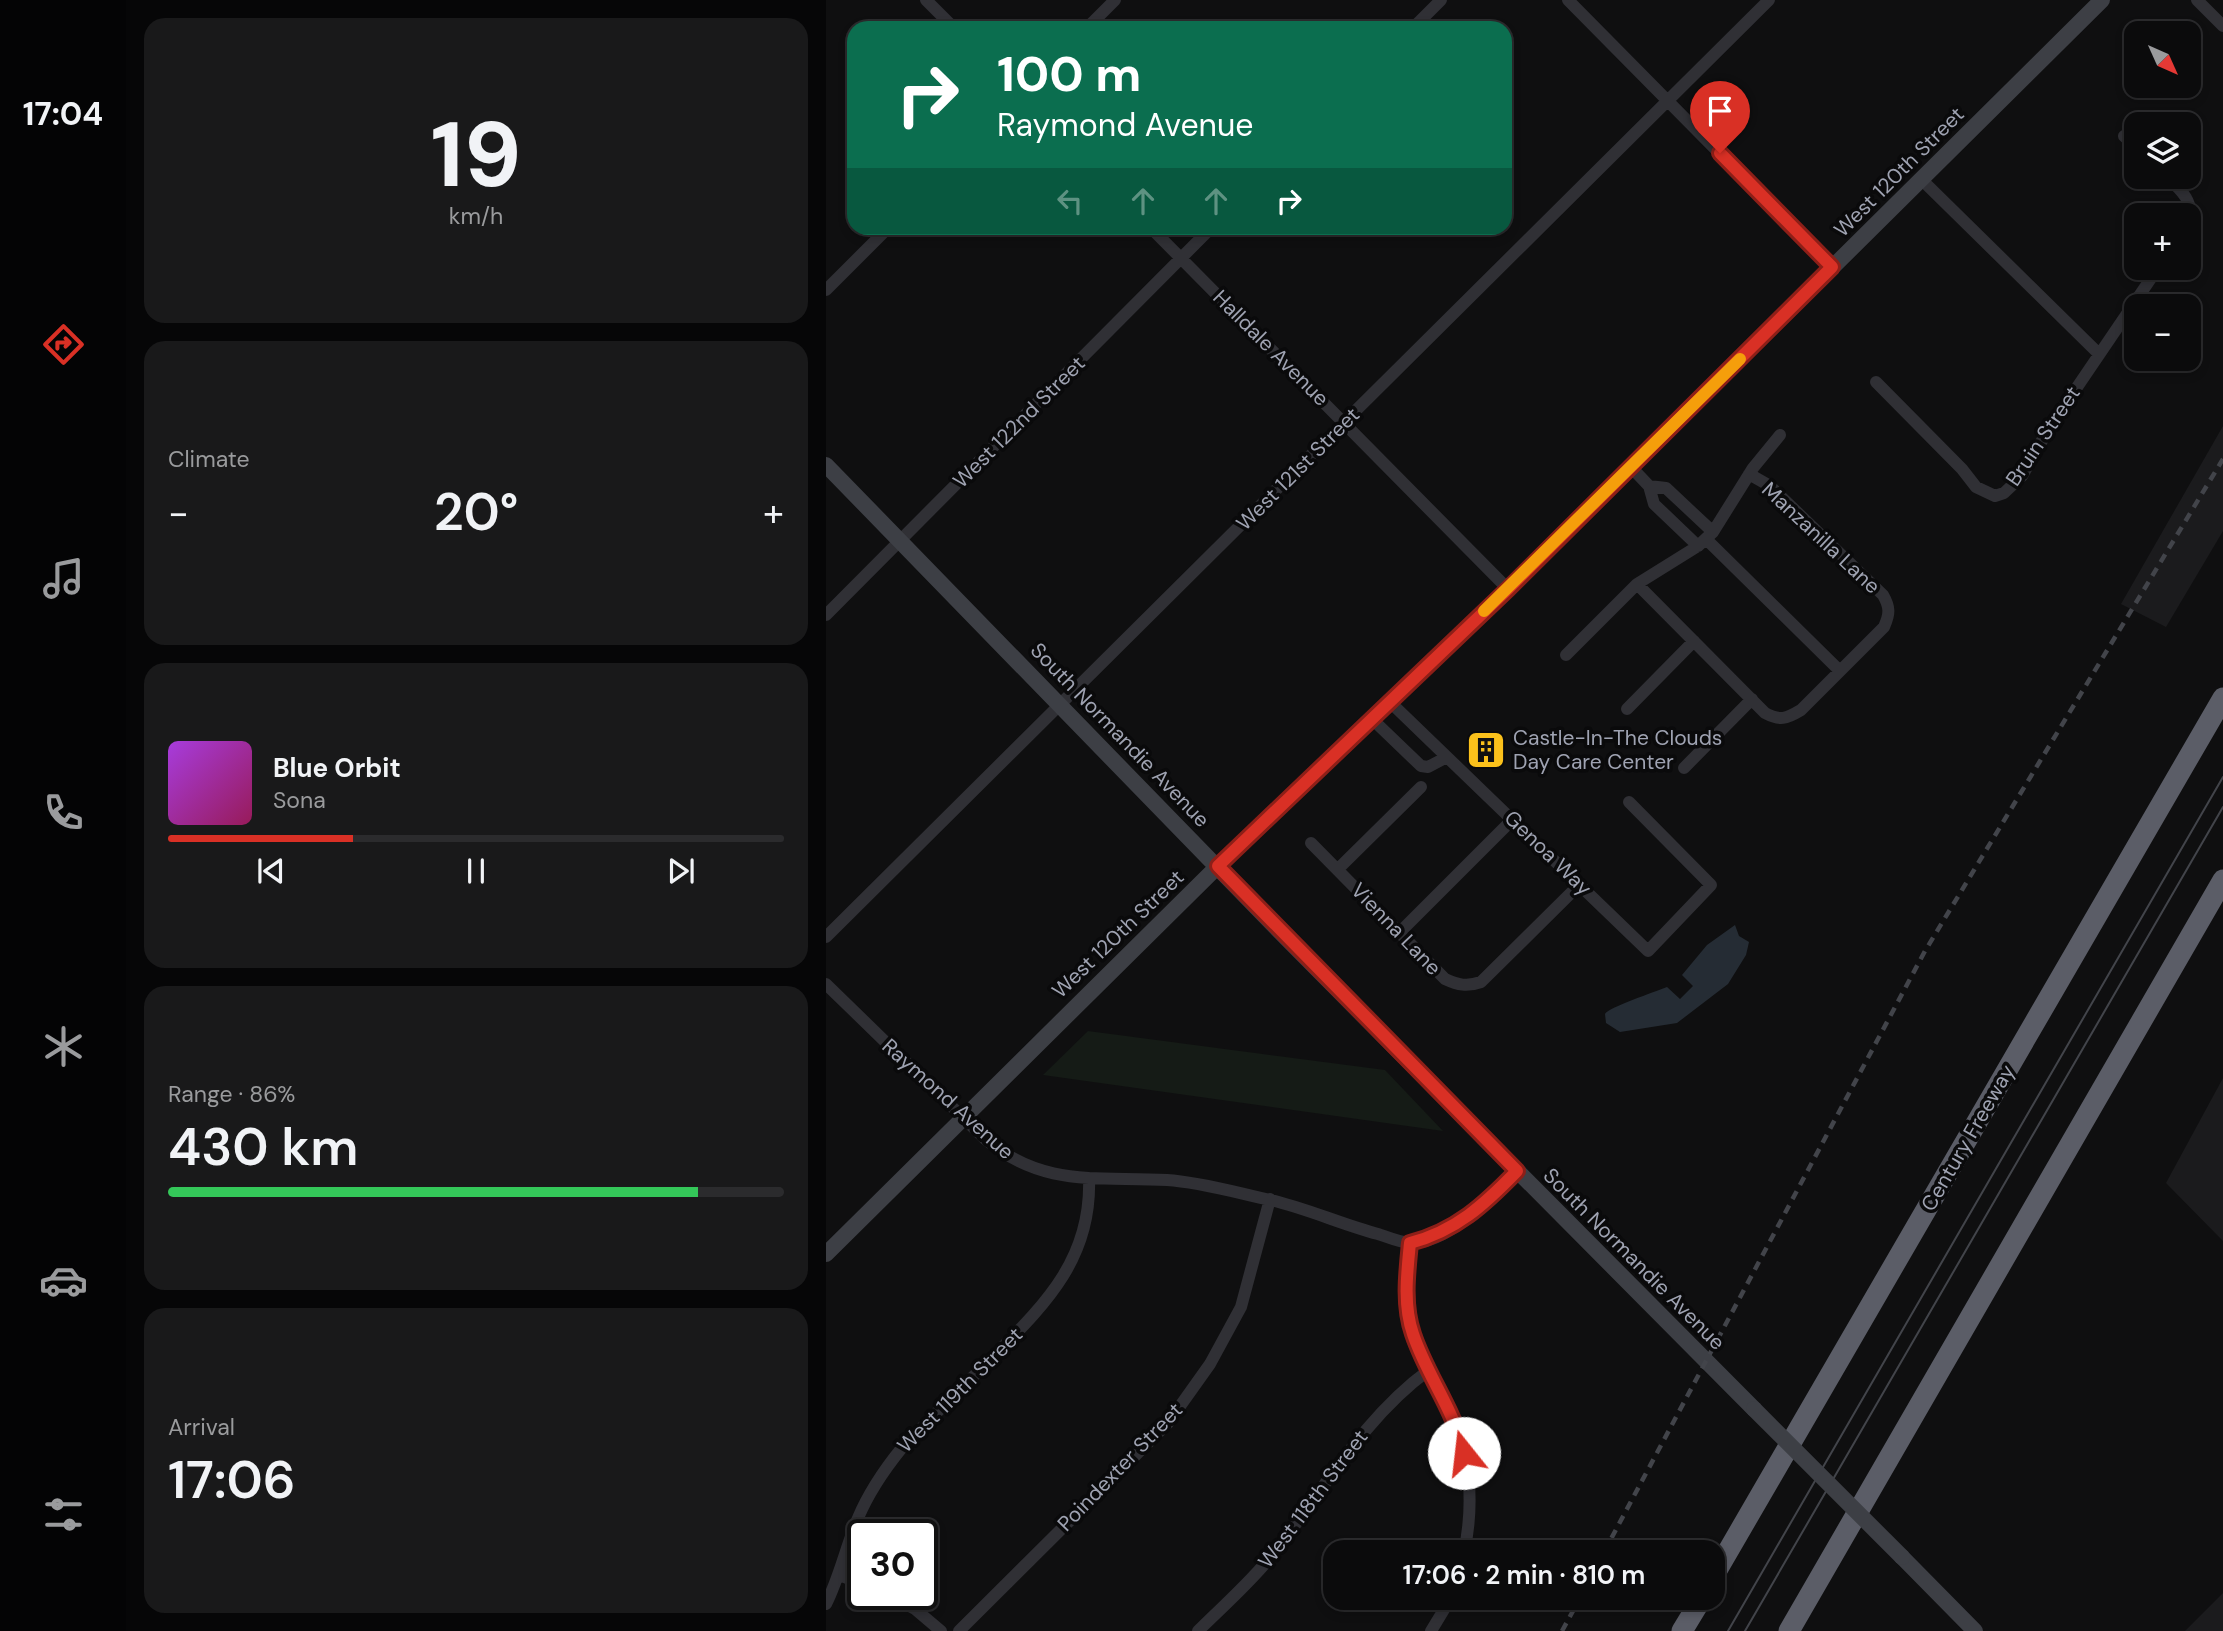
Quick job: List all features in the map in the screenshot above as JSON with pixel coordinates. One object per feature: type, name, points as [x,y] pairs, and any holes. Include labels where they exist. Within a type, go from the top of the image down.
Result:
[{"type":"highway","name":"Century Freeway","points":[[1725,1556],[2223,698]]},
{"type":"highway","points":[[1788,1631],[2223,880]]},
{"type":"highway","points":[[1682,1631],[1695,1610]]},
{"type":"street","points":[[926,0],[947,21]]},
{"type":"street","points":[[1094,21],[1115,0]]},
{"type":"street","points":[[1420,21],[1441,0]]},
{"type":"street","points":[[1568,0],[1832,267]]},
{"type":"street","name":"West 121st Street","points":[[826,937],[1769,0]]},
{"type":"street","name":"West 120th Street","points":[[826,1254],[1218,866],[1508,589],[2102,0]]},
{"type":"street","points":[[2197,0],[2223,26]]},
{"type":"street","points":[[1922,180],[2099,354]]},
{"type":"street","points":[[2178,189],[2189,203]]},
{"type":"street","points":[[826,290],[881,235]]},
{"type":"street","name":"Halldale Avenue","points":[[1158,235],[1508,589]]},
{"type":"street","name":"West 122nd Street","points":[[826,615],[1205,235]]},
{"type":"street","name":"Bruin Street","points":[[1876,382],[1962,468],[1976,487],[1994,496],[2013,487],[2022,476],[2048,430],[2150,280]]},
{"type":"street","points":[[1566,655],[1637,584],[1706,539],[1749,474],[1780,435]]},
{"type":"street","name":"South Normandie Avenue","points":[[826,465],[1517,1171],[1975,1631]]},
{"type":"street","points":[[1631,467],[1649,486],[1654,504],[1706,539]]},
{"type":"street","name":"Manzanilla Lane","points":[[1749,474],[1770,486],[1883,595],[1889,606],[1889,616],[1884,627],[1840,671]]},
{"type":"street","points":[[1637,584],[1765,713],[1777,720],[1801,710],[1840,671],[1706,539],[1666,488],[1649,486]]},
{"type":"street","points":[[1627,709],[1694,641]]},
{"type":"street","points":[[1684,768],[1752,699]]},
{"type":"street","name":"Genoa Way","points":[[1389,701],[1648,950],[1712,885],[1629,802]]},
{"type":"street","points":[[1371,718],[1421,766],[1428,767],[1447,757]]},
{"type":"street","points":[[1338,869],[1421,787]]},
{"type":"street","points":[[1399,933],[1513,819]]},
{"type":"street","name":"Vienna Lane","points":[[1311,843],[1445,979],[1469,986],[1481,982],[1580,884]]},
{"type":"street","name":"Raymond Avenue","points":[[826,984],[962,1118],[1006,1157],[1021,1165],[1051,1175],[1170,1180],[1270,1199],[1341,1224],[1410,1243]]},
{"type":"street","points":[[1465,1540],[1470,1503],[1467,1467],[1452,1412],[1412,1334],[1407,1304],[1410,1243],[1435,1236],[1459,1224],[1481,1208],[1517,1171]]},
{"type":"street","name":"West 119th Street","points":[[826,1604],[840,1575],[857,1519],[884,1470],[901,1448],[1029,1320],[1062,1279],[1086,1225],[1088,1178]]},
{"type":"street","name":"Poindexter Street","points":[[959,1631],[1168,1423],[1203,1374],[1241,1307],[1270,1199]]},
{"type":"street","name":"West 118th Street","points":[[1198,1631],[1273,1555],[1373,1421],[1398,1393],[1429,1370]]},
{"type":"street","points":[[840,1575],[847,1578]]},
{"type":"street","points":[[916,1610],[940,1631]]},
{"type":"street","points":[[1431,1631],[1444,1610]]},
{"type":"shaded area","points":[[2223,426],[2223,531],[2166,627],[2121,604]]},
{"type":"shaded area","points":[[1735,925],[1739,936],[1749,942],[1746,955],[1728,984],[1677,1023],[1620,1032],[1606,1023],[1605,1014],[1608,1011],[1667,987],[1680,999],[1693,986],[1682,975],[1707,945]]},
{"type":"shaded area","points":[[1088,1031],[1385,1070],[1443,1131],[1043,1075]]},
{"type":"shaded area","points":[[2223,1078],[2223,1241],[2166,1183]]},
{"type":"shaded area","points":[[2223,1593],[2223,1631],[2185,1631]]},
{"type":"tram line","points":[[1728,1631],[2223,777]]},
{"type":"tram line","points":[[1745,1631],[2223,807]]},
{"type":"railway","points":[[1610,1540],[1925,951],[2223,459]]},
{"type":"railway","points":[[1562,1631],[1573,1610]]},
{"type":"slow traffic","points":[[1484,611],[1740,359]]},
{"type":"place","name":"Castle-In-The Clouds Day Care Center","points":[[1486,750]]},
{"type":"route","points":[[1464,1453],[1452,1412],[1412,1334],[1407,1304],[1410,1243],[1435,1236],[1459,1224],[1481,1208],[1517,1171],[1218,866],[1508,589],[1832,267],[1720,153]]}]
